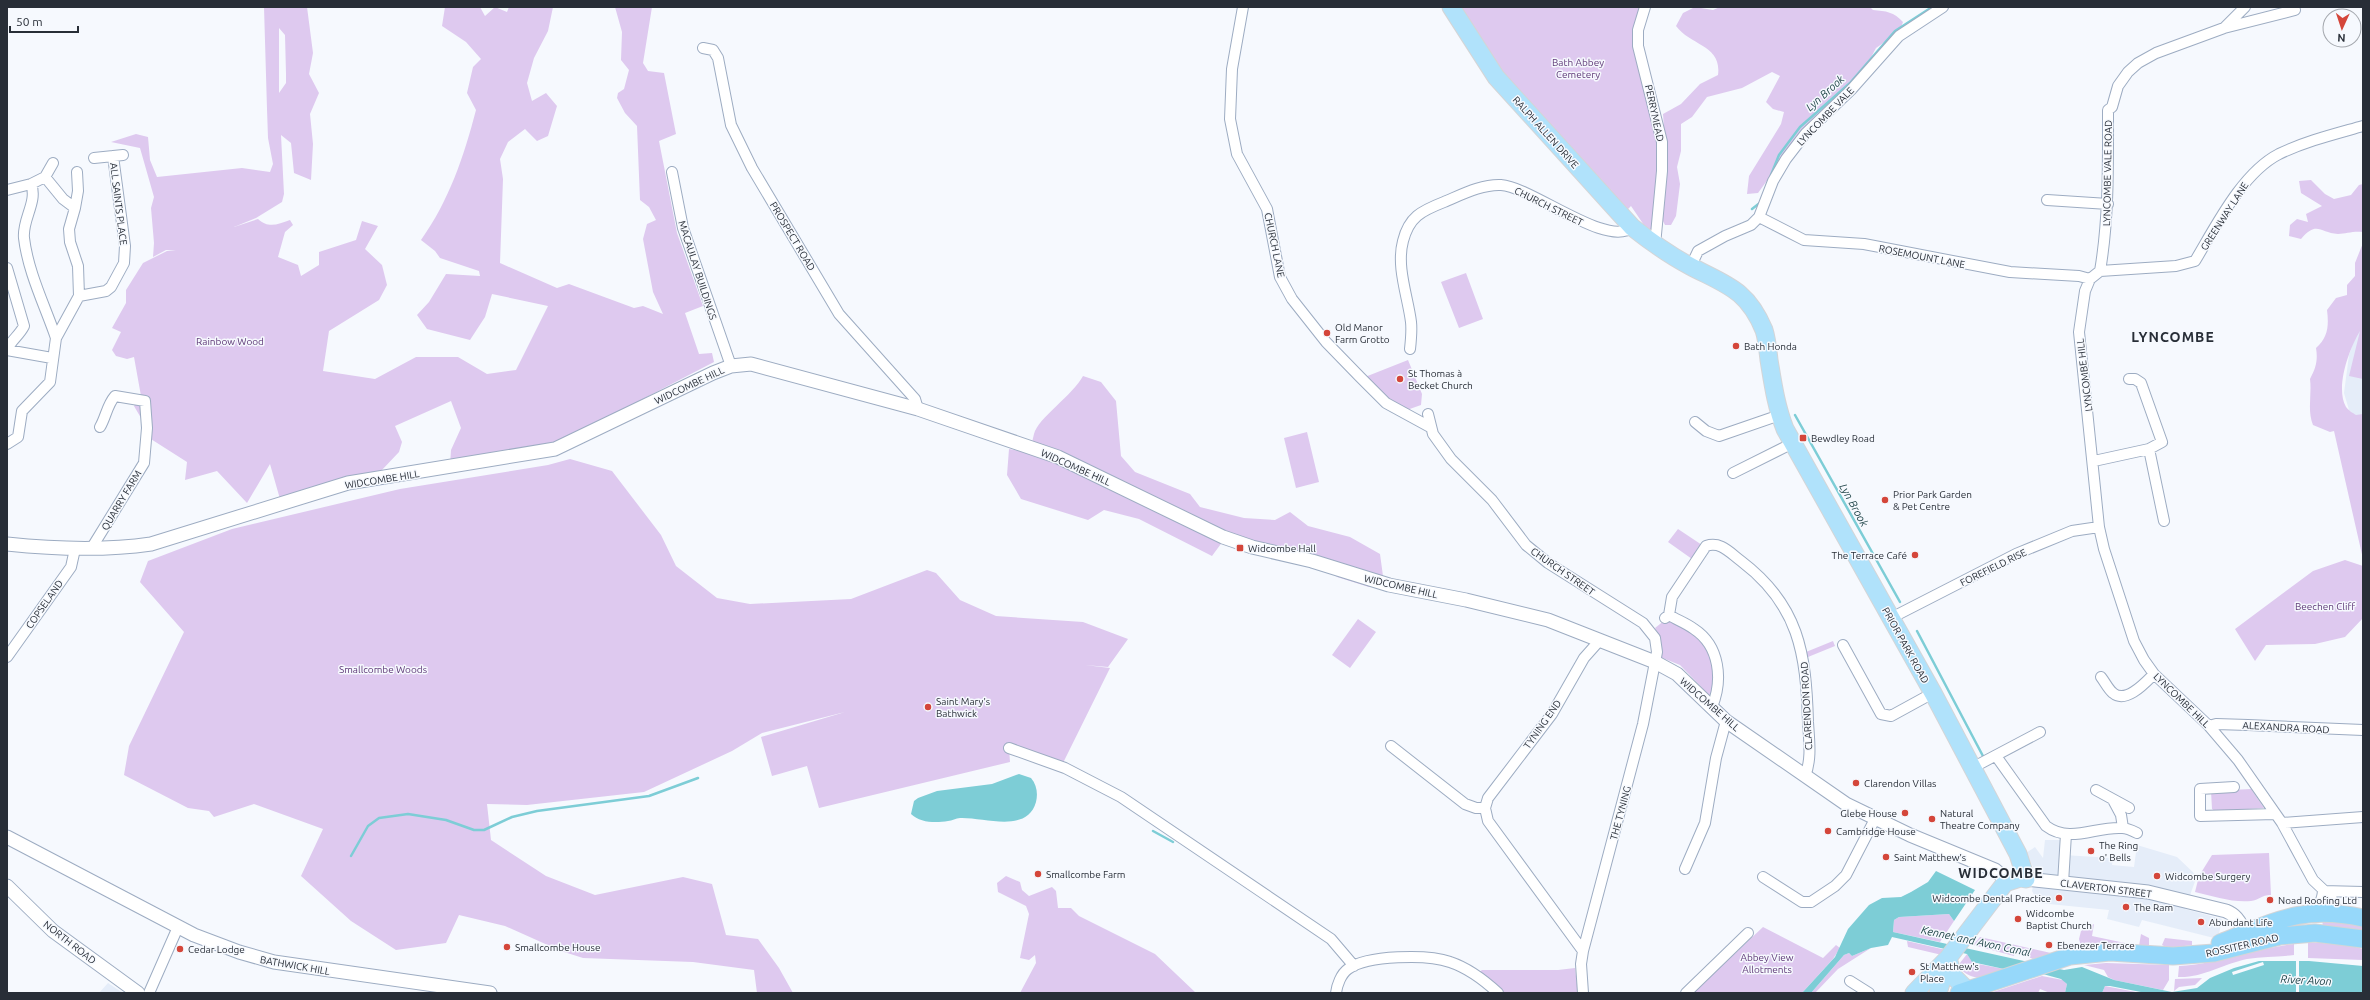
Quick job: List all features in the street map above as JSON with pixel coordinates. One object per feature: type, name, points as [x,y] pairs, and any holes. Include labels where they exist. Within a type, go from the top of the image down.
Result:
[{"type":"highway","points":[[2180,956],[2246,933],[2283,917],[2308,913],[2338,914],[2363,918]]},
{"type":"highway","name":"ROSSITER ROAD","points":[[1963,992],[2047,962],[2070,956],[2110,952],[2180,956],[2214,953],[2280,936],[2315,932],[2363,939]]},
{"type":"main road","name":"RALPH ALLEN DRIVE","points":[[1451,7],[1496,77],[1632,227],[1654,245]]},
{"type":"main road","name":"PRIOR PARK ROAD","points":[[1654,245],[1729,285],[1754,312],[1764,332],[1780,415],[1793,443],[1933,694],[2018,854],[2026,879]]},
{"type":"main road","points":[[1914,993],[1963,941],[2005,883],[2020,878],[2026,879]]},
{"type":"main road","points":[[1950,956],[1954,976],[1963,992]]},
{"type":"main road","points":[[1938,993],[1950,956]]},
{"type":"street","name":"CHURCH LANE","points":[[1243,7],[1232,69],[1230,119],[1237,154],[1267,209],[1280,277],[1297,306],[1326,342],[1386,403],[1430,427]]},
{"type":"street","name":"PERRYMEAD","points":[[1645,7],[1638,30],[1638,46],[1662,142],[1662,171],[1654,245]]},
{"type":"street","name":"LYNCOMBE VALE","points":[[1759,217],[1774,180],[1786,159],[1806,133],[1851,90],[1900,36],[1943,7]]},
{"type":"street","name":"LYNCOMBE VALE ROAD","points":[[2100,271],[2106,237],[2108,204],[2108,110],[2112,107],[2118,86],[2128,72],[2156,53],[2224,28],[2245,7]]},
{"type":"street","points":[[2224,28],[2295,10]]},
{"type":"street","name":"PROSPECT ROAD","points":[[703,48],[713,50],[718,58],[731,125],[752,168],[839,314],[915,399],[918,409]]},
{"type":"street","name":"GREENWAY LANE","points":[[2100,271],[2176,266],[2195,261],[2239,190],[2258,170],[2278,155],[2307,143],[2363,126]]},
{"type":"street","name":"ALL SAINTS PLACE","points":[[79,296],[106,291],[111,287],[124,263],[125,246],[118,156],[94,158]]},
{"type":"street","points":[[7,190],[31,184],[45,177],[53,163]]},
{"type":"street","points":[[7,444],[18,437],[22,410],[50,382],[52,358],[56,338],[79,296],[78,266],[70,242],[69,229],[78,191],[76,172]]},
{"type":"street","name":"MACAULAY BUILDINGS","points":[[672,172],[683,228],[731,366]]},
{"type":"street","points":[[45,177],[63,199],[75,208]]},
{"type":"street","points":[[31,184],[34,190],[24,238],[30,266],[56,338]]},
{"type":"street","name":"CHURCH STREET","points":[[1410,349],[1411,323],[1401,261],[1402,243],[1408,226],[1414,217],[1432,206],[1471,191],[1500,185],[1518,189],[1591,226],[1618,232],[1626,232],[1632,227]]},
{"type":"street","points":[[2047,200],[2108,204]]},
{"type":"street","points":[[1691,266],[1698,251],[1725,236],[1751,225],[1759,217]]},
{"type":"street","name":"ROSEMOUNT LANE","points":[[1759,217],[1804,240],[1864,244],[1997,270],[2063,275],[2090,279]]},
{"type":"street","points":[[7,268],[24,326],[21,333],[11,340],[7,350],[52,358]]},
{"type":"street","points":[[2090,279],[2100,271]]},
{"type":"street","name":"LYNCOMBE HILL","points":[[2090,279],[2085,291],[2079,340],[2094,461],[2099,527],[2104,549],[2134,641],[2154,674],[2209,726],[2238,760],[2282,823],[2307,870],[2323,891],[2331,897],[2338,914]]},
{"type":"street","name":"WIDCOMBE HILL","points":[[7,544],[74,549],[125,548],[151,544],[226,523],[348,483],[555,449],[731,366],[740,364],[762,367],[918,409],[1058,457],[1223,537],[1270,552],[1312,561],[1383,584],[1466,600],[1548,620],[1655,662],[1677,674],[1726,721],[1846,804],[1875,819],[1996,870],[2002,876],[2005,883]]},
{"type":"street","points":[[2094,461],[2149,449],[2162,442],[2161,435],[2141,383],[2135,379],[2129,379]]},
{"type":"street","name":"QUARRY FARM","points":[[91,549],[144,462],[147,428],[145,401],[115,396],[109,403],[106,417],[100,427]]},
{"type":"street","name":"CHURCH STREET","points":[[1428,414],[1430,427],[1451,459],[1492,500],[1526,545],[1548,563],[1643,623],[1655,638],[1655,662]]},
{"type":"street","points":[[1695,422],[1706,431],[1719,436],[1780,415]]},
{"type":"street","points":[[1733,473],[1793,443]]},
{"type":"street","points":[[2149,449],[2164,521]]},
{"type":"street","name":"FOREFIELD RISE","points":[[1891,618],[2016,554],[2072,531],[2099,527]]},
{"type":"street","name":"CLARENDON ROAD","points":[[1712,707],[1718,692],[1720,674],[1715,656],[1707,642],[1695,629],[1667,617],[1672,597],[1706,546],[1711,544],[1722,546],[1761,576],[1772,589],[1794,628],[1803,652],[1808,699],[1809,765],[1805,776]]},
{"type":"street","name":"COPSELAND","points":[[7,657],[71,567],[74,549]]},
{"type":"street","name":"TYNING END","points":[[1484,808],[1488,798],[1552,714],[1584,658],[1600,640]]},
{"type":"street","points":[[1843,644],[1881,714],[1891,716],[1933,694]]},
{"type":"street","name":"THE TYNING","points":[[1583,993],[1581,964],[1583,951],[1643,724],[1655,662]]},
{"type":"street","points":[[2101,677],[2114,693],[2122,696],[2136,690],[2154,674]]},
{"type":"street","points":[[1685,869],[1705,824],[1716,758],[1726,721]]},
{"type":"street","name":"ALEXANDRA ROAD","points":[[2209,726],[2216,724],[2363,730]]},
{"type":"street","points":[[1972,768],[2040,732]]},
{"type":"street","points":[[1391,746],[1465,804],[1476,808],[1484,808],[1488,821],[1583,951]]},
{"type":"street","points":[[1009,748],[1064,768],[1121,797],[1331,939],[1354,966]]},
{"type":"street","points":[[1996,756],[2046,826],[2054,832],[2066,834],[2123,828],[2137,833]]},
{"type":"street","points":[[2234,787],[2200,788],[2200,816],[2275,814]]},
{"type":"street","points":[[2096,790],[2129,808]]},
{"type":"street","points":[[2113,800],[2121,815],[2123,828]]},
{"type":"street","points":[[2282,823],[2363,817]]},
{"type":"street","points":[[1763,877],[1802,902],[1811,902],[1835,886],[1846,875],[1875,819]]},
{"type":"street","points":[[2063,883],[2066,834]]},
{"type":"street","name":"BATHWICK HILL","points":[[7,837],[178,926],[231,950],[274,962],[490,993]]},
{"type":"street","name":"CLAVERTON STREET","points":[[2026,879],[2148,892],[2226,910],[2240,920],[2246,933]]},
{"type":"street","name":"NORTH ROAD","points":[[7,886],[53,930],[138,993]]},
{"type":"street","points":[[2308,913],[2316,909],[2322,900],[2323,891],[2363,892]]},
{"type":"street","points":[[149,993],[178,926]]},
{"type":"street","points":[[1686,993],[1748,933]]},
{"type":"street","points":[[2246,933],[2255,939],[2263,941]]},
{"type":"street","points":[[1336,993],[1341,978],[1347,970],[1354,966],[1386,960],[1434,958],[1449,961],[1466,969],[1487,982],[1498,993]]},
{"type":"street","points":[[1850,981],[1869,993]]},
{"type":"shaded area","points":[[2363,314],[2363,417],[2356,416],[2349,410],[2344,393],[2349,355]]},
{"type":"shaded area","points":[[2045,840],[2063,840],[2063,855],[2113,858],[2112,865],[2134,867],[2137,845],[2177,857],[2197,876],[2185,909],[2222,919],[2218,939],[2142,920],[2139,927],[2107,919],[2109,910],[2039,903],[2032,891],[2036,873],[2026,853],[2035,847],[2043,858]]},
{"type":"shaded area","points":[[108,983],[123,993],[99,993]]},
{"type":"green space","name":"Rainbow Wood","points":[[264,7],[307,7],[313,53],[309,74],[319,93],[310,114],[313,144],[311,180],[294,173],[291,143],[281,135],[284,194],[282,202],[256,218],[234,227],[258,219],[270,225],[290,220],[293,225],[285,232],[278,257],[298,265],[301,276],[319,265],[319,252],[356,240],[362,221],[378,226],[365,249],[382,265],[387,285],[379,300],[329,331],[323,371],[375,379],[416,357],[458,357],[487,374],[516,370],[548,306],[492,294],[485,317],[470,340],[427,329],[417,315],[429,302],[446,274],[480,276],[479,271],[440,258],[435,251],[421,240],[448,194],[461,161],[476,110],[467,93],[473,67],[481,59],[466,42],[442,26],[445,7],[480,7],[485,16],[495,7],[507,12],[509,7],[553,7],[548,31],[534,58],[527,83],[532,101],[546,93],[557,106],[548,136],[537,141],[525,129],[508,142],[500,159],[503,179],[500,263],[557,288],[569,284],[634,308],[643,306],[663,314],[653,292],[643,239],[647,224],[656,220],[649,207],[640,200],[637,126],[625,113],[617,98],[618,93],[624,89],[629,70],[621,60],[622,32],[615,7],[652,7],[643,63],[648,71],[664,73],[676,134],[659,141],[677,233],[703,306],[685,313],[699,354],[712,353],[714,362],[550,447],[450,466],[451,450],[461,428],[451,401],[395,426],[402,442],[399,452],[381,471],[280,499],[270,464],[247,503],[217,471],[185,480],[187,462],[143,434],[141,418],[134,406],[141,396],[134,357],[127,359],[116,356],[112,350],[121,332],[112,328],[126,303],[126,290],[143,263],[167,251],[176,250],[166,250],[153,257],[154,243],[151,208],[154,197],[140,148],[111,142],[136,134],[148,137],[150,160],[157,177],[242,168],[270,172],[273,164],[268,138]],"holes":[[[279,28],[285,35],[286,83],[279,93]]]},
{"type":"green space","name":"Bath Abbey Cemetery","points":[[1461,7],[1641,7],[1635,23],[1656,141],[1658,171],[1652,229],[1648,231],[1631,206],[1625,212],[1495,66]]},
{"type":"green space","points":[[1695,7],[1713,10],[1720,7],[1870,7],[1873,10],[1893,14],[1903,22],[1899,32],[1876,48],[1865,69],[1782,160],[1758,193],[1747,194],[1749,176],[1781,124],[1784,112],[1773,109],[1766,102],[1780,76],[1772,72],[1742,88],[1707,97],[1692,117],[1681,124],[1681,151],[1677,167],[1680,184],[1676,216],[1671,225],[1665,225],[1662,219],[1666,153],[1663,114],[1681,104],[1700,84],[1718,75],[1718,65],[1710,52],[1682,33],[1676,26],[1683,13]]},
{"type":"green space","points":[[2311,180],[2325,194],[2334,199],[2351,195],[2359,185],[2363,184],[2363,232],[2338,234],[2315,229],[2306,233],[2301,239],[2289,236],[2290,225],[2297,219],[2308,222],[2306,214],[2322,206],[2301,193],[2299,181]]},
{"type":"green space","points":[[2363,243],[2363,379],[2349,376],[2360,331],[2348,358],[2342,390],[2346,407],[2356,415],[2363,414],[2363,559],[2334,431],[2330,432],[2313,425],[2311,419],[2310,379],[2316,364],[2316,348],[2323,340],[2327,331],[2327,310],[2336,298],[2347,295],[2347,285],[2355,276],[2355,263]]},
{"type":"green space","points":[[1466,273],[1483,319],[1459,328],[1441,282]]},
{"type":"green space","points":[[1408,360],[1422,394],[1421,405],[1404,411],[1390,401],[1365,377]]},
{"type":"green space","points":[[1083,376],[1101,382],[1116,401],[1121,456],[1135,472],[1190,494],[1200,507],[1244,518],[1275,520],[1290,512],[1308,526],[1350,537],[1380,554],[1383,576],[1369,587],[1337,577],[1317,555],[1270,546],[1251,540],[1226,537],[1212,556],[1139,519],[1104,510],[1088,520],[1021,499],[1007,475],[1009,449],[1031,453],[1033,436],[1037,428],[1072,391]]},
{"type":"green space","points":[[1307,432],[1319,482],[1296,488],[1284,438]]},
{"type":"green space","name":"Smallcombe Woods","points":[[570,459],[612,471],[661,535],[676,566],[717,598],[750,604],[851,599],[927,570],[936,573],[960,600],[996,616],[1083,622],[1128,639],[1108,667],[1085,665],[1110,668],[1063,763],[1009,748],[1010,762],[819,808],[807,766],[772,776],[761,737],[845,712],[762,733],[732,751],[644,792],[527,805],[487,804],[491,840],[546,876],[595,895],[683,877],[712,884],[726,935],[758,939],[779,968],[793,993],[757,993],[754,970],[693,962],[583,958],[561,951],[505,926],[459,915],[446,943],[396,950],[351,921],[301,876],[323,829],[254,804],[214,817],[209,811],[188,808],[124,775],[129,746],[184,632],[140,582],[148,561],[232,529],[400,489],[548,465]]},
{"type":"green space","points":[[1678,529],[1702,545],[1692,559],[1668,542]]},
{"type":"green space","name":"Beechen Cliff","points":[[2345,560],[2363,566],[2363,618],[2345,637],[2315,644],[2266,645],[2255,661],[2235,629],[2313,571]]},
{"type":"green space","points":[[1358,619],[1376,632],[1350,668],[1332,655]]},
{"type":"green space","points":[[1665,620],[1675,623],[1695,635],[1707,650],[1712,667],[1712,698],[1680,665],[1660,657],[1658,633],[1655,628]]},
{"type":"green space","points":[[1833,641],[1835,646],[1808,657],[1806,652]]},
{"type":"green space","points":[[2251,789],[2264,808],[2215,811],[2212,809],[2211,791]]},
{"type":"green space","points":[[2269,853],[2271,895],[2254,900],[2237,901],[2195,892],[2199,876],[2212,855]]},
{"type":"green space","points":[[1006,876],[1020,882],[1022,890],[1029,896],[1052,887],[1056,891],[1058,908],[1071,908],[1079,916],[1155,954],[1196,993],[1020,993],[1036,963],[1035,955],[1029,960],[1020,958],[1029,914],[1026,906],[998,892],[997,883]]},
{"type":"green space","points":[[1949,914],[1954,921],[1940,942],[1893,932],[1894,920],[1899,917]]},
{"type":"green space","points":[[2322,919],[2363,926],[2363,932],[2323,927]]},
{"type":"green space","points":[[2094,924],[2092,936],[2139,946],[2141,934],[2149,938],[2149,947],[2081,946],[2079,939],[2081,931]]},
{"type":"green space","name":"Abbey View Allotments","points":[[1763,927],[1823,958],[1836,945],[1840,948],[1833,959],[1802,993],[1693,993]]},
{"type":"green space","points":[[1980,937],[2051,953],[2033,959],[2015,951],[2014,956],[1973,945]]},
{"type":"green space","points":[[2165,938],[2192,941],[2192,945],[2168,948],[2162,945]]},
{"type":"green space","points":[[1907,941],[1946,950],[1942,955],[1908,947]]},
{"type":"green space","points":[[2308,942],[2348,945],[2363,949],[2363,960],[2308,958]]},
{"type":"green space","points":[[2294,944],[2294,955],[2247,959],[2204,973],[2187,977],[2178,977],[2179,966],[2194,965]]},
{"type":"green space","points":[[1871,948],[1838,969],[1815,993],[1811,993],[1844,955],[1849,953],[1852,956]]},
{"type":"green space","points":[[1967,954],[1973,963],[2004,969],[1982,977],[1967,974],[1961,970],[1960,963]]},
{"type":"green space","points":[[2106,963],[2169,965],[2169,980],[2163,990],[2114,980],[2108,977],[2104,970],[2084,965]]},
{"type":"green space","points":[[1575,968],[1578,993],[1503,993],[1479,972],[1482,970],[1558,970]]},
{"type":"green space","points":[[2042,976],[2063,980],[2067,984],[2065,993],[2050,993],[2040,989],[2038,993],[1990,993]]},
{"type":"green space","points":[[2202,978],[2195,985],[2179,987],[2174,991],[2175,979]]},
{"type":"green space","points":[[2105,986],[2141,993],[2102,993]]},
{"type":"water","points":[[1019,774],[1031,778],[1035,784],[1037,793],[1036,802],[1031,812],[1024,818],[1004,822],[957,818],[950,821],[933,822],[923,821],[911,814],[914,801],[918,798],[937,791],[992,784]]},
{"type":"water","name":"River Avon","points":[[1936,871],[1975,890],[1954,921],[1949,914],[1899,917],[1894,920],[1893,932],[2064,970],[2082,967],[2114,980],[2172,992],[2197,988],[2210,978],[2234,968],[2259,961],[2309,961],[2363,966],[2363,993],[2146,993],[2105,986],[2102,993],[2065,993],[2067,984],[2061,979],[2014,966],[2004,969],[1972,962],[1967,954],[1892,937],[1888,945],[1871,948],[1852,956],[1849,953],[1844,955],[1811,993],[1802,993],[1835,957],[1848,929],[1869,905],[1882,898],[1901,897],[1911,892],[1928,882]]},
{"type":"pier","points":[[2296,959],[2299,960],[2299,993],[2296,993]]},
{"type":"pier","points":[[2263,962],[2264,965],[2233,975],[2232,972]]},
{"type":"waterway","name":"Lyn Brook","points":[[1771,175],[1779,155],[1800,127],[1850,83],[1895,31],[1932,7]]},
{"type":"waterway","name":"Lyn Brook","points":[[1752,209],[1761,202]]},
{"type":"waterway","name":"Lyn Brook","points":[[1795,415],[1900,602]]},
{"type":"waterway","name":"Lyn Brook","points":[[1917,631],[1984,758]]},
{"type":"waterway","points":[[351,856],[368,826],[379,818],[408,814],[446,820],[474,830],[484,830],[512,817],[537,811],[649,796],[698,778]]},
{"type":"waterway","points":[[1153,831],[1173,842]]},
{"type":"place","name":"Old Manor Farm Grotto","points":[[1327,333]]},
{"type":"place","name":"Bath Honda","points":[[1736,346]]},
{"type":"place","name":"St Thomas à Becket Church","points":[[1400,379]]},
{"type":"place","name":"Bewdley Road","points":[[1803,438]]},
{"type":"place","name":"Prior Park Garden & Pet Centre","points":[[1885,500]]},
{"type":"place","name":"Widcombe Hall","points":[[1240,548]]},
{"type":"place","name":"The Terrace Café","points":[[1915,555]]},
{"type":"place","name":"Saint Mary's Bathwick","points":[[928,707]]},
{"type":"place","name":"Clarendon Villas","points":[[1856,783]]},
{"type":"place","name":"Glebe House","points":[[1905,813]]},
{"type":"place","name":"Natural Theatre Company","points":[[1932,819]]},
{"type":"place","name":"Cambridge House","points":[[1828,831]]},
{"type":"place","name":"The Ring o' Bells","points":[[2091,851]]},
{"type":"place","name":"Saint Matthew's","points":[[1886,857]]},
{"type":"place","name":"Smallcombe Farm","points":[[1038,874]]},
{"type":"place","name":"Widcombe Surgery","points":[[2157,876]]},
{"type":"place","name":"Widcombe Dental Practice","points":[[2059,898]]},
{"type":"place","name":"Noad Roofing Ltd","points":[[2270,900]]},
{"type":"place","name":"The Ram","points":[[2126,907]]},
{"type":"place","name":"Widcombe Baptist Church","points":[[2018,919]]},
{"type":"place","name":"Abundant Life","points":[[2201,922]]},
{"type":"place","name":"Ebenezer Terrace","points":[[2049,945]]},
{"type":"place","name":"Smallcombe House","points":[[507,947]]},
{"type":"place","name":"Cedar Lodge","points":[[180,949]]},
{"type":"place","name":"St Matthew's Place","points":[[1912,972]]},
{"type":"district","name":"LYNCOMBE","points":[[2173,337]]},
{"type":"district","name":"WIDCOMBE","points":[[2001,873]]},
{"type":"water label","name":"Kennet and Avon Canal","points":[[1976,941]]}]
